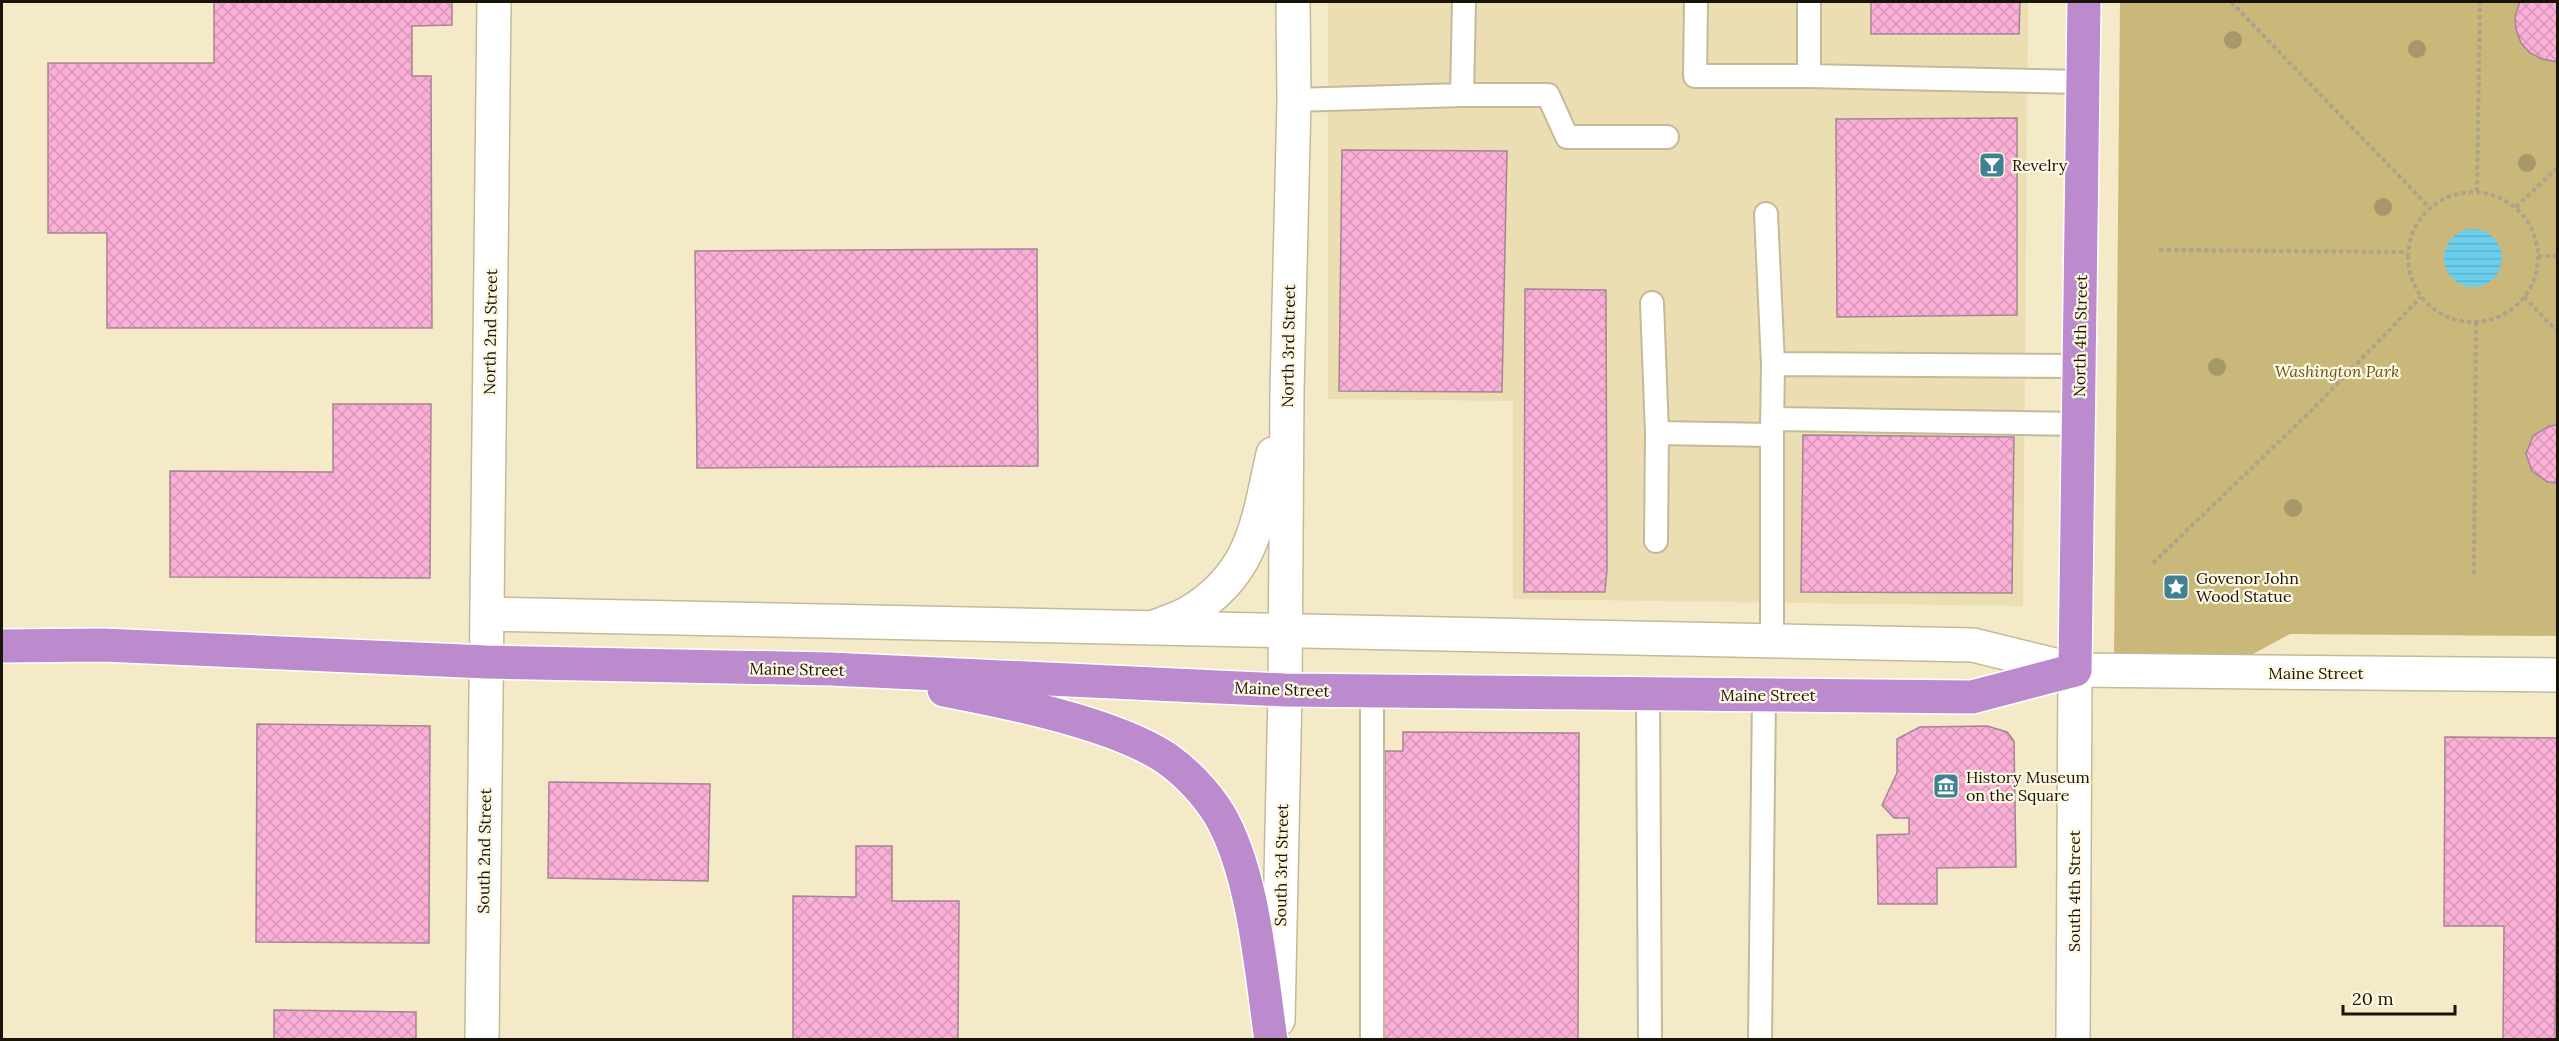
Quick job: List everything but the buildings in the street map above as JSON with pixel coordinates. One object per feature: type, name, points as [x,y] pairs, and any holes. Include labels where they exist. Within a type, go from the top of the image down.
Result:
[{"type":"highway","name":"North 4th Street","points":[[2075,670],[2084,2]]},
{"type":"highway","name":"Maine Street","points":[[2,646],[103,645],[486,662],[831,669],[1286,690],[1372,691],[1972,697],[2075,670]]},
{"type":"highway","points":[[831,669],[950,691],[1061,717],[1130,739],[1166,758],[1195,783],[1219,814],[1235,849],[1255,923],[1271,1040]]},
{"type":"street","name":"North 2nd Street","points":[[486,662],[494,2]]},
{"type":"street","name":"North 3rd Street","points":[[1286,690],[1287,391],[1294,100],[1293,2]]},
{"type":"street","points":[[1151,628],[1189,614],[1221,590],[1242,564],[1256,530],[1287,391]]},
{"type":"street","name":"Maine Street","points":[[487,614],[1973,645],[2075,670],[2558,675]]},
{"type":"street","name":"South 2nd Street","points":[[482,1040],[486,662]]},
{"type":"street","name":"South 4th Street","points":[[2073,1040],[2075,670]]},
{"type":"street","name":"South 3rd Street","points":[[1277,1040],[1286,690]]},
{"type":"lane","points":[[1462,94],[1464,2]]},
{"type":"lane","points":[[1696,2],[1695,76],[2083,82]]},
{"type":"lane","points":[[1809,2],[1809,76]]},
{"type":"lane","points":[[1294,100],[1462,94],[1548,95],[1567,137],[1667,137]]},
{"type":"lane","points":[[1766,214],[1773,364],[1772,640]]},
{"type":"lane","points":[[1652,303],[1656,433],[1656,541]]},
{"type":"lane","points":[[1773,364],[2079,366]]},
{"type":"lane","points":[[1656,433],[1772,427],[2078,424]]},
{"type":"lane","points":[[1372,691],[1372,1040]]},
{"type":"lane","points":[[1648,694],[1650,1040]]},
{"type":"lane","points":[[1760,1040],[1764,695]]},
{"type":"path","points":[[2231,2],[2430,208]]},
{"type":"path","points":[[2477,192],[2480,2]]},
{"type":"path","points":[[2516,207],[2558,167]]},
{"type":"path","points":[[2477,192],[2498,196],[2516,207],[2528,222],[2536,240],[2538,256],[2534,280],[2524,297],[2511,310],[2494,319],[2476,322],[2455,320],[2436,311],[2421,297],[2413,284],[2408,268],[2407,252],[2412,232],[2422,215],[2430,208],[2457,193],[2477,192]]},
{"type":"path","points":[[2159,250],[2407,252]]},
{"type":"path","points":[[2538,256],[2558,256]]},
{"type":"path","points":[[2153,563],[2314,408],[2421,297]]},
{"type":"path","points":[[2524,297],[2558,332]]},
{"type":"path","points":[[2474,574],[2476,322]]},
{"type":"shaded area","points":[[1328,2],[2028,2],[2023,606],[1513,599],[1513,401],[1328,399]]},
{"type":"green space","name":"Washington Park","points":[[2120,2],[2557,2],[2557,636],[2290,634],[2240,661],[2114,660]]},
{"type":"water","points":[[2473,229],[2484,231],[2497,242],[2502,258],[2500,269],[2489,282],[2473,287],[2462,285],[2449,274],[2444,258],[2446,247],[2457,234]]},
{"type":"place","name":"Revelry","points":[[1992,165]]},
{"type":"place","name":"Govenor John Wood Statue","points":[[2176,587]]},
{"type":"place","name":"History Museum on the Square","points":[[1946,786]]}]
